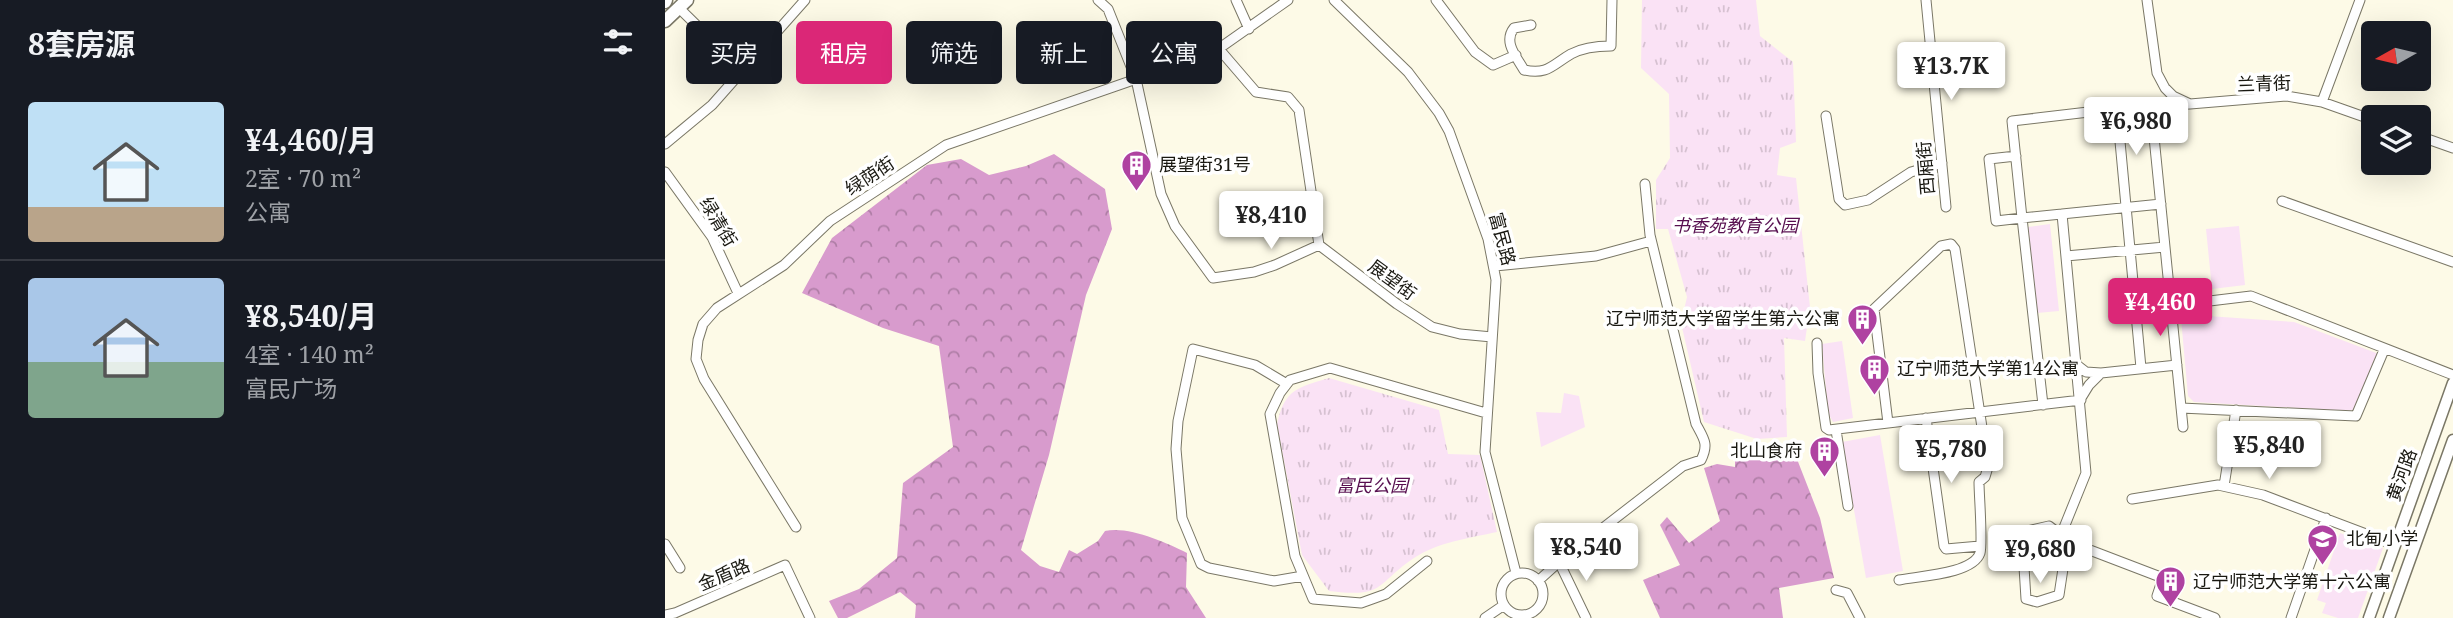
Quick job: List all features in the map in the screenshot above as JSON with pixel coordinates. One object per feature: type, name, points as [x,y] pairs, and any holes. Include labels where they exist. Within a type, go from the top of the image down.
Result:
[{"type":"highway","points":[[665,10],[680,3]]},
{"type":"highway","points":[[665,21],[680,3]]},
{"type":"main road","name":"黄河路","points":[[2369,618],[2453,383]]},
{"type":"main road","name":"黄河路","points":[[2389,618],[2453,440]]},
{"type":"street","points":[[782,26],[805,0]]},
{"type":"street","points":[[1098,0],[1108,9],[1126,54]]},
{"type":"street","points":[[1236,0],[1249,29]]},
{"type":"street","name":"绿荫街","points":[[1222,47],[1288,0]]},
{"type":"street","points":[[1436,0],[1475,52],[1493,65],[1515,55]]},
{"type":"street","points":[[1531,25],[1514,28],[1509,34],[1508,42],[1524,71],[1546,71],[1573,53],[1592,46],[1611,46],[1612,0]]},
{"type":"street","name":"西厢街","points":[[1926,0],[1946,207]]},
{"type":"street","points":[[2147,0],[2157,73],[2173,96],[2190,104]]},
{"type":"street","points":[[2322,102],[2360,0]]},
{"type":"street","name":"富民路","points":[[1340,2],[1408,72],[1439,113],[1449,131],[1488,240],[1496,280],[1486,414],[1487,467],[1517,573]]},
{"type":"street","points":[[680,3],[697,21]]},
{"type":"street","points":[[1137,84],[1161,194],[1175,226],[1213,278],[1265,269],[1319,245],[1299,110],[1288,97],[1256,92],[1222,52]]},
{"type":"street","name":"绿荫街","points":[[796,527],[704,379],[696,359],[703,324],[717,308],[784,265],[830,221],[946,145],[1126,82]]},
{"type":"street","points":[[665,144],[712,105],[730,84]]},
{"type":"street","name":"兰青街","points":[[2016,156],[2012,121],[2117,109],[2286,96],[2322,102],[2361,116]]},
{"type":"street","points":[[2151,107],[2183,427]]},
{"type":"street","points":[[2117,109],[2141,368]]},
{"type":"street","points":[[1826,116],[1839,199],[1845,205],[1868,200],[1912,172],[1942,163]]},
{"type":"street","points":[[2431,140],[2453,148]]},
{"type":"street","points":[[2043,405],[2022,218],[2016,156],[1989,159],[1996,221],[2022,218],[2125,207],[2161,204]]},
{"type":"street","name":"绿清街","points":[[665,172],[712,237],[739,293]]},
{"type":"street","points":[[1538,581],[1682,466],[1701,460],[1706,450],[1705,441],[1696,425],[1651,241],[1645,184]]},
{"type":"street","points":[[2282,201],[2453,262]]},
{"type":"street","points":[[2062,214],[2086,473],[2061,537],[2064,562],[2059,595],[2037,602],[2026,599],[2023,551],[2027,544],[2027,530],[2049,526],[2061,537],[2163,578],[2157,596],[2194,614],[2215,618]]},
{"type":"street","points":[[1495,266],[1596,256],[1651,241]]},
{"type":"street","points":[[1888,423],[1874,309],[1941,246],[1951,244],[1955,249],[1988,467],[1979,482],[1980,553],[1972,563],[1962,569],[1899,580]]},
{"type":"street","name":"展望街","points":[[1319,245],[1432,327],[1460,334],[1492,337]]},
{"type":"street","points":[[2066,256],[2165,247]]},
{"type":"street","points":[[2135,310],[2251,296],[2453,375]]},
{"type":"street","points":[[1817,343],[1818,373],[1826,428],[1836,430],[2081,399]]},
{"type":"street","points":[[1287,384],[1255,365],[1193,349],[1178,421],[1176,449],[1182,518],[1201,564],[1209,568],[1275,581],[1303,576]]},
{"type":"street","points":[[2181,408],[2357,416],[2384,350]]},
{"type":"street","points":[[2077,365],[2086,372],[2101,373],[2177,365]]},
{"type":"street","points":[[1427,561],[1387,594],[1361,603],[1313,599],[1295,556],[1270,414],[1290,380],[1330,368],[1486,414]]},
{"type":"street","points":[[2081,399],[2089,385],[2101,373]]},
{"type":"street","points":[[2224,486],[2236,410]]},
{"type":"street","points":[[1926,418],[1944,546],[1951,550],[1980,546]]},
{"type":"street","points":[[1836,430],[1848,506]]},
{"type":"street","points":[[2133,499],[2224,486],[2263,495],[2395,545]]},
{"type":"street","points":[[2291,618],[2326,518]]},
{"type":"street","points":[[665,544],[680,568]]},
{"type":"street","points":[[1559,562],[1586,618]]},
{"type":"street","name":"金盾路","points":[[665,615],[673,616],[785,565],[810,618]]},
{"type":"street","points":[[1517,573],[1528,574],[1541,586],[1542,599],[1527,616],[1516,614],[1504,606],[1501,599],[1505,580],[1517,573]]},
{"type":"street","points":[[1836,590],[1847,593],[1860,618]]},
{"type":"street","points":[[1485,618],[1504,606]]},
{"type":"green space","name":"书香苑教育公园","points":[[1642,0],[1756,0],[1760,36],[1793,62],[1796,142],[1780,148],[1777,175],[1796,178],[1810,307],[1805,341],[1784,338],[1787,437],[1757,439],[1704,422],[1681,323],[1687,297],[1668,229],[1656,229],[1656,180],[1670,158],[1669,94],[1641,68]]},
{"type":"green space","points":[[1054,154],[1105,189],[1112,229],[1086,295],[1049,455],[1021,550],[1040,566],[1059,572],[1069,550],[1077,554],[1098,541],[1105,531],[1125,531],[1158,540],[1187,553],[1186,587],[1206,618],[915,618],[916,605],[900,592],[847,618],[838,618],[829,601],[859,589],[897,558],[903,483],[953,447],[939,346],[883,328],[802,293],[832,238],[927,165],[961,159],[989,175],[1026,166]]},
{"type":"green space","points":[[2050,224],[2059,311],[2037,313],[2028,227]]},
{"type":"green space","points":[[2239,226],[2245,285],[2212,289],[2206,229]]},
{"type":"green space","points":[[2193,315],[2294,322],[2379,354],[2355,409],[2349,411],[2194,402],[2188,396],[2181,318]]},
{"type":"green space","points":[[1842,341],[1853,418],[1833,422],[1828,413],[1822,344]]},
{"type":"green space","name":"富民公园","points":[[1329,378],[1439,410],[1448,454],[1480,455],[1497,532],[1433,548],[1414,558],[1370,591],[1329,591],[1302,555],[1277,424],[1284,403],[1294,391]]},
{"type":"green space","points":[[1564,393],[1579,396],[1585,427],[1541,447],[1536,412],[1561,413]]},
{"type":"green space","points":[[1880,435],[1903,571],[1866,578],[1842,442]]},
{"type":"green space","points":[[1735,453],[1754,458],[1795,454],[1820,518],[1834,578],[1779,588],[1783,618],[1660,618],[1643,580],[1680,565],[1660,525],[1667,517],[1689,543],[1720,521],[1704,468],[1717,464],[1735,467]]},
{"type":"green space","points":[[2340,533],[2383,548],[2358,618],[2338,618],[2322,613],[2326,603],[2317,600]]},
{"type":"place","name":"展望街31号","points":[[1136,192]]},
{"type":"place","name":"辽宁师范大学留学生第六公寓","points":[[1863,346]]},
{"type":"place","name":"辽宁师范大学第14公寓","points":[[1874,396]]},
{"type":"place","name":"北山食府","points":[[1825,478]]},
{"type":"place","name":"北甸小学","points":[[2323,566]]},
{"type":"place","name":"辽宁师范大学第十六公寓","points":[[2170,609]]}]
